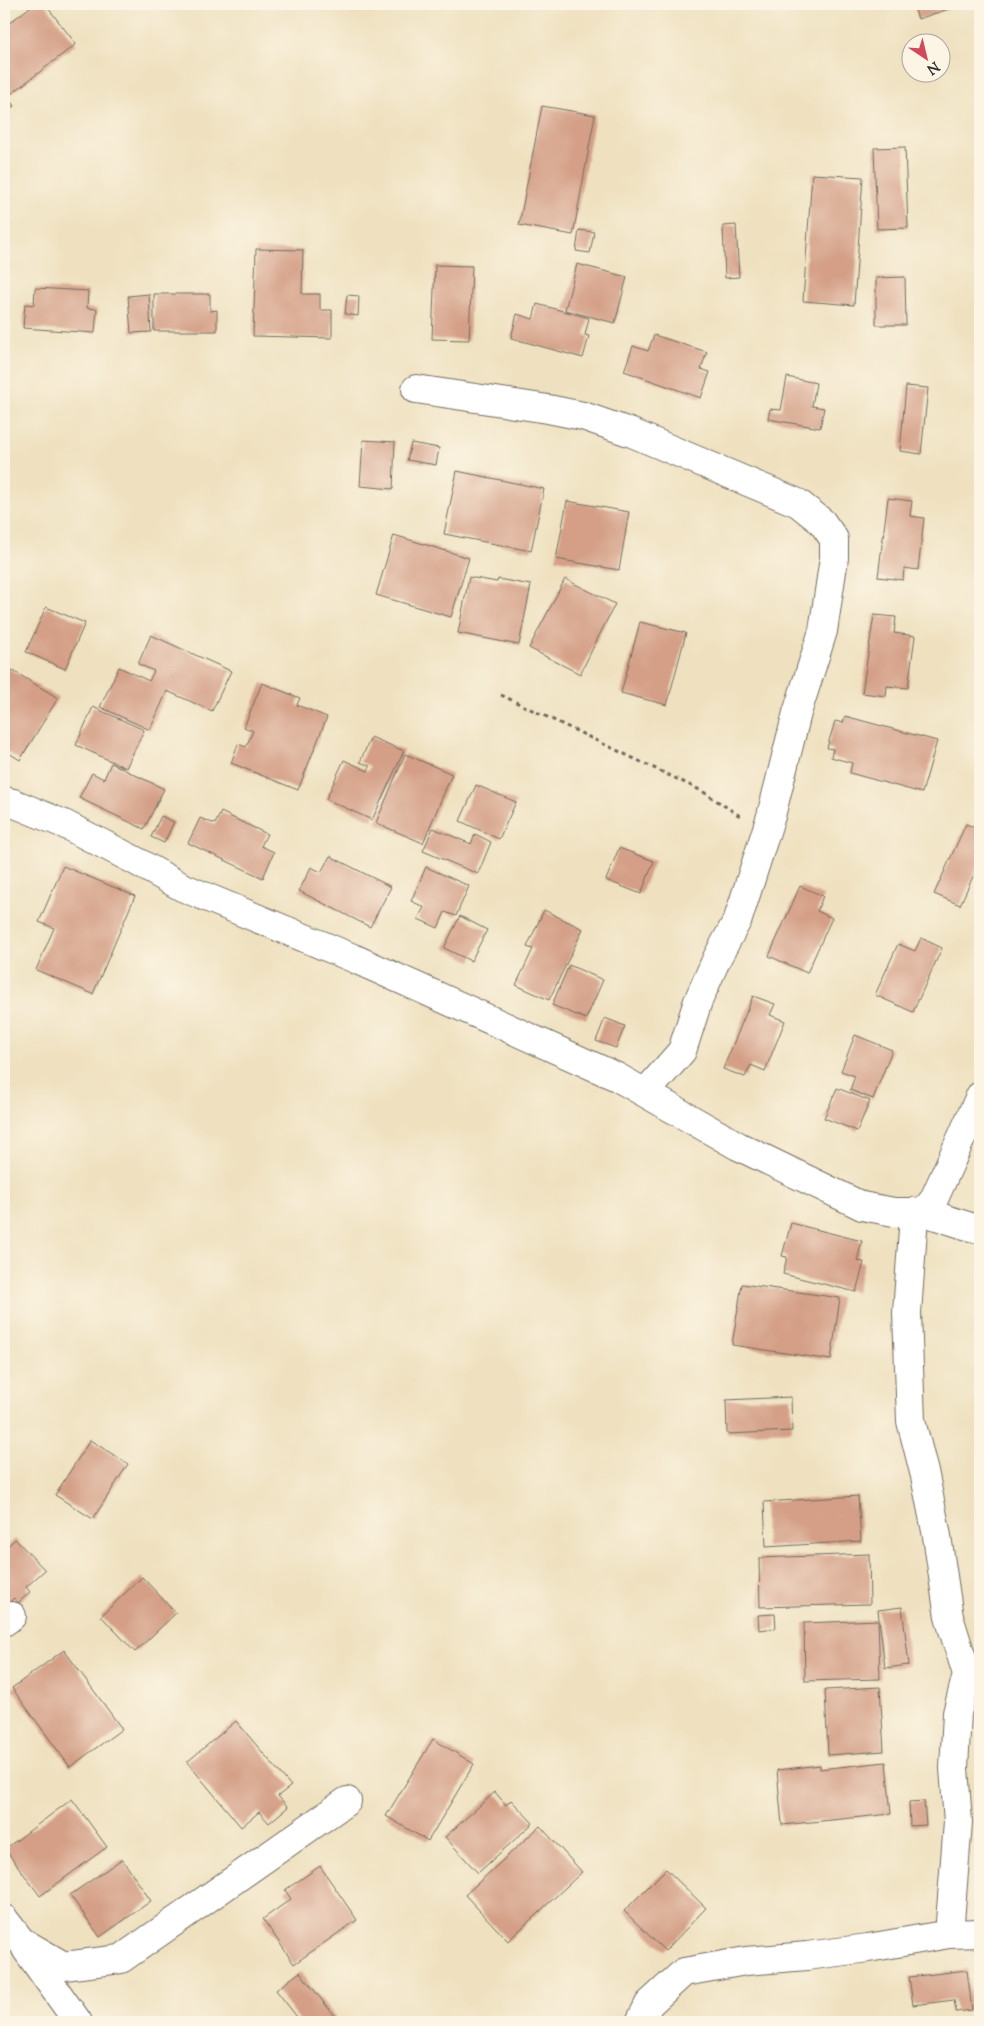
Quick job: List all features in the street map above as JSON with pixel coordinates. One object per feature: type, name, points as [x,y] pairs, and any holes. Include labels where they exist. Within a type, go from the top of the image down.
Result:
[{"type":"street","points":[[416,389],[583,416],[632,433],[798,503],[822,522],[834,539],[834,558],[823,631],[797,713],[771,816],[738,919],[717,958],[698,1001],[682,1051],[646,1092]]},
{"type":"street","points":[[4,801],[64,824],[182,887],[353,958],[617,1077],[738,1146],[862,1206],[911,1213],[980,1230]]},
{"type":"street","points":[[911,1213],[934,1199],[980,1096]]},
{"type":"street","points":[[911,1213],[907,1313],[911,1421],[925,1476],[949,1617],[974,1676],[957,1713],[954,1768],[958,1822],[949,1934]]},
{"type":"street","points":[[21,1941],[64,1966],[121,1958],[347,1801]]},
{"type":"street","points":[[4,1919],[78,2022]]},
{"type":"street","points":[[640,2022],[649,2004],[684,1972],[746,1961],[868,1948],[949,1934],[980,1933]]},
{"type":"path","points":[[501,695],[702,791],[742,817],[764,835]]},
{"type":"building","points":[[34,4],[45,4],[76,44],[11,94],[4,84],[4,27]]},
{"type":"building","points":[[913,4],[964,4],[918,19]]},
{"type":"building","points":[[4,93],[14,106],[4,114]]},
{"type":"building","points":[[542,106],[595,115],[573,235],[519,225]]},
{"type":"building","points":[[905,147],[908,228],[877,229],[874,148]]},
{"type":"building","points":[[812,174],[863,177],[854,305],[803,301]]},
{"type":"building","points":[[736,225],[739,277],[725,278],[723,226]]},
{"type":"building","points":[[579,230],[594,232],[590,253],[576,251]]},
{"type":"building","points":[[256,249],[303,250],[302,294],[320,294],[320,310],[332,310],[332,338],[253,336]]},
{"type":"building","points":[[577,264],[627,277],[615,323],[565,310]]},
{"type":"building","points":[[435,265],[472,266],[469,340],[432,339]]},
{"type":"building","points":[[905,277],[906,325],[876,325],[876,278]]},
{"type":"building","points":[[35,288],[88,291],[87,308],[97,309],[95,333],[23,328],[25,304],[34,305]]},
{"type":"building","points":[[149,294],[151,332],[131,333],[128,296]]},
{"type":"building","points":[[154,294],[210,294],[210,311],[217,310],[217,331],[154,331]]},
{"type":"building","points":[[347,295],[359,296],[358,316],[345,314]]},
{"type":"building","points":[[537,304],[589,318],[585,335],[589,336],[583,358],[511,338],[517,314],[533,319]]},
{"type":"building","points":[[654,335],[707,352],[701,369],[710,372],[701,398],[624,371],[633,346],[648,351]]},
{"type":"building","points":[[787,377],[816,383],[812,406],[824,408],[820,428],[768,419],[770,409],[781,410]]},
{"type":"building","points":[[906,386],[928,388],[921,454],[900,451]]},
{"type":"building","points":[[363,440],[395,442],[393,489],[360,486]]},
{"type":"building","points":[[411,443],[439,448],[436,465],[407,460]]},
{"type":"building","points":[[457,471],[544,489],[531,551],[444,534]]},
{"type":"building","points":[[888,498],[912,501],[910,516],[924,518],[918,570],[904,568],[903,580],[878,577]]},
{"type":"building","points":[[567,501],[629,512],[619,570],[556,559]]},
{"type":"building","points":[[394,535],[469,558],[451,617],[376,595]]},
{"type":"building","points":[[469,577],[497,582],[498,579],[531,585],[519,645],[458,633]]},
{"type":"building","points":[[565,579],[615,604],[580,674],[529,648]]},
{"type":"building","points":[[46,607],[85,623],[65,669],[26,652]]},
{"type":"building","points":[[874,615],[896,617],[894,633],[915,636],[908,688],[887,686],[886,696],[862,693]]},
{"type":"building","points":[[640,622],[686,633],[667,705],[621,693]]},
{"type":"building","points":[[151,635],[231,671],[212,711],[167,691],[150,730],[100,707],[119,667],[149,681],[154,671],[138,664]]},
{"type":"building","points":[[5,666],[58,698],[20,760],[4,750]]},
{"type":"building","points":[[262,683],[300,698],[297,705],[327,717],[298,790],[231,763],[238,744],[246,747],[253,731],[244,727]]},
{"type":"building","points":[[93,707],[144,730],[126,768],[76,745]]},
{"type":"building","points":[[845,716],[937,741],[922,793],[850,773],[852,763],[831,757],[833,749],[827,748],[835,721],[843,723]]},
{"type":"building","points":[[371,737],[404,751],[372,820],[326,799],[344,760],[368,771],[370,766],[360,762]]},
{"type":"building","points":[[405,754],[452,774],[423,843],[376,823]]},
{"type":"building","points":[[111,763],[164,789],[144,829],[79,798],[92,773],[104,779]]},
{"type":"building","points":[[476,785],[516,802],[499,839],[460,821]]},
{"type":"building","points":[[221,812],[267,834],[261,846],[274,852],[263,878],[188,843],[200,818],[215,824]]},
{"type":"building","points":[[161,816],[174,822],[164,843],[151,837]]},
{"type":"building","points":[[966,824],[980,830],[980,861],[960,905],[934,894]]},
{"type":"building","points":[[433,828],[471,844],[475,834],[491,842],[478,874],[423,851]]},
{"type":"building","points":[[619,848],[654,861],[641,894],[606,880]]},
{"type":"building","points":[[330,856],[391,887],[370,927],[299,891],[311,867],[321,872]]},
{"type":"building","points":[[63,866],[135,896],[93,994],[36,970],[54,928],[39,922]]},
{"type":"building","points":[[426,867],[469,886],[456,916],[445,912],[438,928],[418,919],[424,907],[411,901]]},
{"type":"building","points":[[800,886],[823,896],[817,911],[832,918],[807,973],[769,956]]},
{"type":"building","points":[[544,910],[583,929],[549,1000],[516,985],[533,949],[527,947]]},
{"type":"building","points":[[460,916],[487,930],[471,961],[444,948]]},
{"type":"building","points":[[921,938],[942,948],[913,1012],[875,995],[898,944],[915,951]]},
{"type":"building","points":[[569,965],[603,980],[586,1019],[552,1005]]},
{"type":"building","points":[[753,996],[775,1004],[770,1015],[785,1021],[765,1071],[751,1065],[745,1077],[723,1069]]},
{"type":"building","points":[[605,1018],[625,1026],[616,1048],[596,1041]]},
{"type":"building","points":[[855,1035],[892,1050],[873,1099],[850,1090],[855,1076],[841,1071]]},
{"type":"building","points":[[837,1088],[870,1101],[857,1131],[824,1118]]},
{"type":"building","points":[[980,1199],[980,1213],[976,1212]]},
{"type":"building","points":[[791,1223],[862,1241],[857,1261],[864,1262],[856,1292],[783,1274],[787,1257],[782,1256]]},
{"type":"building","points":[[742,1284],[840,1298],[831,1360],[732,1345]]},
{"type":"building","points":[[791,1397],[792,1431],[727,1434],[726,1400]]},
{"type":"building","points":[[90,1440],[128,1464],[93,1519],[55,1495]]},
{"type":"building","points":[[858,1496],[861,1541],[766,1547],[764,1502]]},
{"type":"building","points":[[15,1539],[45,1570],[26,1587],[30,1592],[18,1603],[14,1598],[4,1608],[4,1550]]},
{"type":"building","points":[[869,1554],[870,1604],[760,1607],[759,1558]]},
{"type":"building","points":[[142,1577],[176,1613],[135,1652],[101,1616]]},
{"type":"building","points":[[902,1607],[909,1665],[885,1668],[878,1610]]},
{"type":"building","points":[[775,1614],[776,1628],[759,1630],[758,1615]]},
{"type":"building","points":[[878,1620],[880,1679],[805,1681],[804,1623]]},
{"type":"building","points":[[64,1650],[122,1729],[70,1767],[12,1688]]},
{"type":"building","points":[[880,1687],[884,1751],[828,1755],[825,1690]]},
{"type":"building","points":[[236,1721],[291,1786],[278,1796],[288,1807],[269,1823],[259,1812],[241,1827],[187,1762]]},
{"type":"building","points":[[433,1739],[474,1764],[428,1841],[386,1816]]},
{"type":"building","points":[[886,1762],[891,1814],[782,1825],[777,1770],[820,1765],[820,1769]]},
{"type":"building","points":[[495,1792],[506,1805],[511,1800],[533,1823],[478,1873],[445,1837]]},
{"type":"building","points":[[72,1799],[107,1847],[40,1896],[5,1849]]},
{"type":"building","points":[[924,1801],[926,1825],[910,1826],[909,1802]]},
{"type":"building","points":[[540,1826],[582,1872],[508,1941],[465,1895]]},
{"type":"building","points":[[122,1859],[151,1901],[100,1937],[70,1895]]},
{"type":"building","points":[[320,1866],[357,1920],[294,1964],[263,1919],[291,1899],[285,1890]]},
{"type":"building","points":[[666,1869],[706,1908],[665,1951],[624,1911]]},
{"type":"building","points":[[967,1970],[972,2010],[956,2012],[954,2000],[913,2005],[909,1977]]},
{"type":"building","points":[[300,1972],[339,2022],[301,2022],[276,1990]]}]
